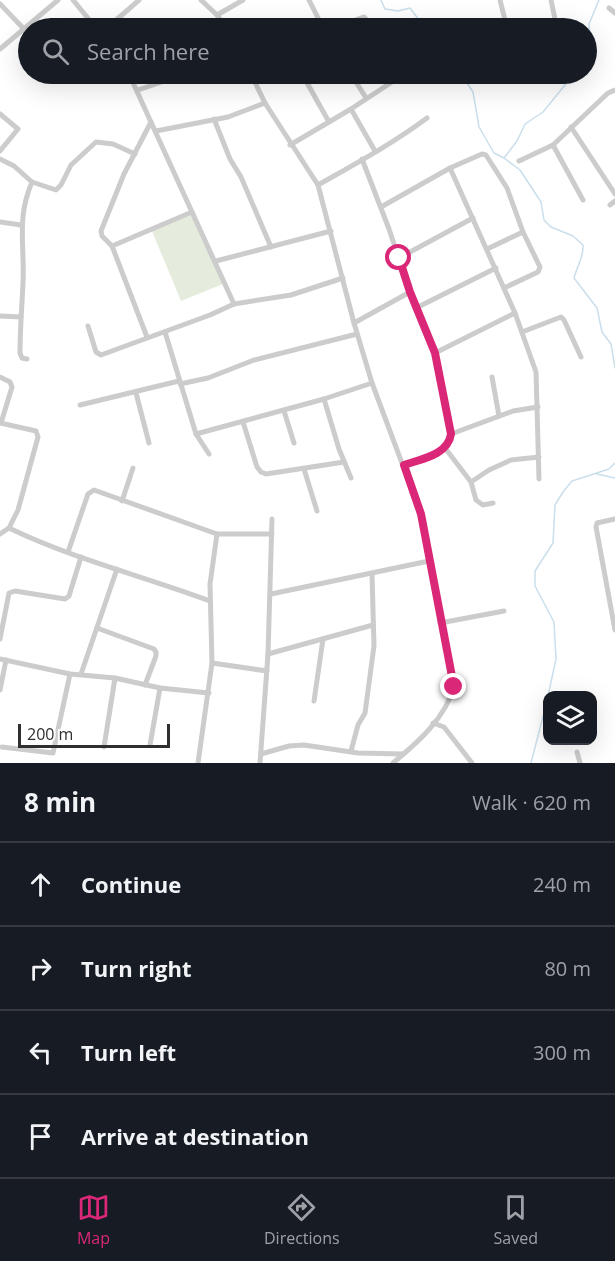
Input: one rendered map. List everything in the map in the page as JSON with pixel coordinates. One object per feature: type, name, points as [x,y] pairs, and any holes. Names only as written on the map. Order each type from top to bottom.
[{"type":"street","points":[[37,18],[58,0]]},
{"type":"street","points":[[73,0],[87,18]]},
{"type":"street","points":[[118,18],[139,0]]},
{"type":"street","points":[[201,0],[219,18]]},
{"type":"street","points":[[217,15],[243,0]]},
{"type":"street","points":[[309,0],[317,18]]},
{"type":"street","points":[[500,0],[504,18]]},
{"type":"street","points":[[551,0],[555,18]]},
{"type":"street","points":[[0,4],[18,23]]},
{"type":"street","points":[[609,8],[615,13]]},
{"type":"street","points":[[0,49],[18,34]]},
{"type":"street","points":[[135,84],[234,304]]},
{"type":"street","points":[[138,90],[156,84]]},
{"type":"street","points":[[256,84],[290,145],[318,186],[372,383],[421,514],[454,687],[451,699],[442,714],[393,763]]},
{"type":"street","points":[[308,84],[329,122]]},
{"type":"street","points":[[357,84],[366,98]]},
{"type":"street","points":[[290,145],[388,84]]},
{"type":"street","points":[[519,161],[554,145],[608,93],[615,90]]},
{"type":"street","points":[[156,131],[228,117],[265,103]]},
{"type":"street","points":[[351,109],[375,151]]},
{"type":"street","points":[[0,114],[18,129],[0,151]]},
{"type":"street","points":[[318,186],[397,140],[427,118]]},
{"type":"street","points":[[214,119],[230,159],[242,177],[271,247]]},
{"type":"street","points":[[147,337],[112,246],[102,236],[101,231],[118,188],[152,122]]},
{"type":"street","points":[[571,127],[615,194]]},
{"type":"street","points":[[0,159],[14,166],[32,182],[54,190],[59,189],[71,165],[96,142],[113,144],[135,154]]},
{"type":"street","points":[[554,145],[583,200]]},
{"type":"street","points":[[381,207],[450,168],[482,154],[486,155],[507,188],[540,270],[504,288]]},
{"type":"street","points":[[362,159],[416,309],[435,353],[451,434],[445,448],[404,465]]},
{"type":"street","points":[[450,168],[515,313],[536,372],[539,479]]},
{"type":"street","points":[[27,359],[22,358],[20,353],[24,281],[21,225],[27,192],[32,182]]},
{"type":"street","points":[[112,246],[192,212]]},
{"type":"street","points":[[399,258],[473,218]]},
{"type":"street","points":[[0,222],[21,225]]},
{"type":"street","points":[[216,261],[331,231]]},
{"type":"street","points":[[487,249],[523,232]]},
{"type":"street","points":[[416,309],[496,268]]},
{"type":"street","points":[[88,327],[91,340],[99,355],[165,332],[234,304],[291,295],[343,278]]},
{"type":"street","points":[[354,323],[410,292]]},
{"type":"street","points":[[435,353],[515,313]]},
{"type":"street","points":[[0,316],[21,317]]},
{"type":"street","points":[[522,332],[561,317],[581,357]]},
{"type":"street","points":[[165,332],[196,434],[209,454]]},
{"type":"street","points":[[80,405],[179,382],[208,378],[254,360],[357,334]]},
{"type":"street","points":[[0,377],[10,382],[12,387],[0,423],[36,431],[38,437],[18,510],[9,528],[0,534]]},
{"type":"street","points":[[492,377],[499,416]]},
{"type":"street","points":[[196,434],[284,411],[372,383]]},
{"type":"street","points":[[136,393],[149,443]]},
{"type":"street","points":[[324,399],[351,478]]},
{"type":"street","points":[[451,434],[499,416],[538,407]]},
{"type":"street","points":[[284,411],[294,443]]},
{"type":"street","points":[[243,422],[257,467],[266,474],[344,462]]},
{"type":"street","points":[[445,448],[471,482],[476,500],[483,505],[493,503]]},
{"type":"street","points":[[471,482],[489,470],[511,460],[539,457]]},
{"type":"street","points":[[122,501],[132,468]]},
{"type":"street","points":[[304,469],[317,511]]},
{"type":"street","points":[[68,552],[89,492],[94,490],[217,534],[272,534]]},
{"type":"street","points":[[260,763],[271,594],[272,519]]},
{"type":"street","points":[[615,519],[600,521],[596,527],[615,630]]},
{"type":"street","points":[[9,528],[81,557],[210,601]]},
{"type":"street","points":[[198,763],[212,663],[210,601],[217,534]]},
{"type":"street","points":[[0,639],[9,593],[15,591],[65,599],[69,597],[81,557]]},
{"type":"street","points":[[271,594],[429,561]]},
{"type":"street","points":[[81,674],[117,569]]},
{"type":"street","points":[[351,751],[358,725],[365,713],[374,646],[372,573]]},
{"type":"street","points":[[440,623],[504,611]]},
{"type":"street","points":[[268,654],[373,625]]},
{"type":"street","points":[[97,628],[156,651],[145,684]]},
{"type":"street","points":[[314,701],[323,639]]},
{"type":"street","points":[[0,690],[3,660],[70,674],[115,678],[160,688],[208,693]]},
{"type":"street","points":[[212,663],[267,671]]},
{"type":"street","points":[[2,747],[53,753],[70,674]]},
{"type":"street","points":[[104,747],[115,678]]},
{"type":"street","points":[[150,745],[160,688]]},
{"type":"street","points":[[434,723],[444,727],[472,763]]},
{"type":"street","points":[[261,754],[289,746],[304,745],[388,755],[404,754]]},
{"type":"street","points":[[577,752],[580,763]]},
{"type":"green space","points":[[194,214],[223,284],[181,301],[152,231]]},
{"type":"waterway","points":[[381,0],[385,9],[398,11],[410,8],[418,18]]},
{"type":"waterway","points":[[592,18],[599,0]]},
{"type":"waterway","points":[[468,84],[473,92],[479,127],[494,153],[520,170],[541,202],[544,220],[551,227],[573,236],[583,245],[574,278],[597,308],[602,332],[611,344],[615,368]]},
{"type":"waterway","points":[[504,158],[517,141],[525,124],[543,112],[566,84]]},
{"type":"waterway","points":[[549,691],[556,659],[554,622],[535,586],[535,571],[553,543],[555,505],[563,492],[572,481],[609,469],[615,463]]},
{"type":"waterway","points":[[597,474],[615,478]]},
{"type":"waterway","points":[[531,763],[543,716]]},
{"type":"route","points":[[399,258],[435,353],[451,434],[445,448],[404,465],[421,514],[454,687]]}]
